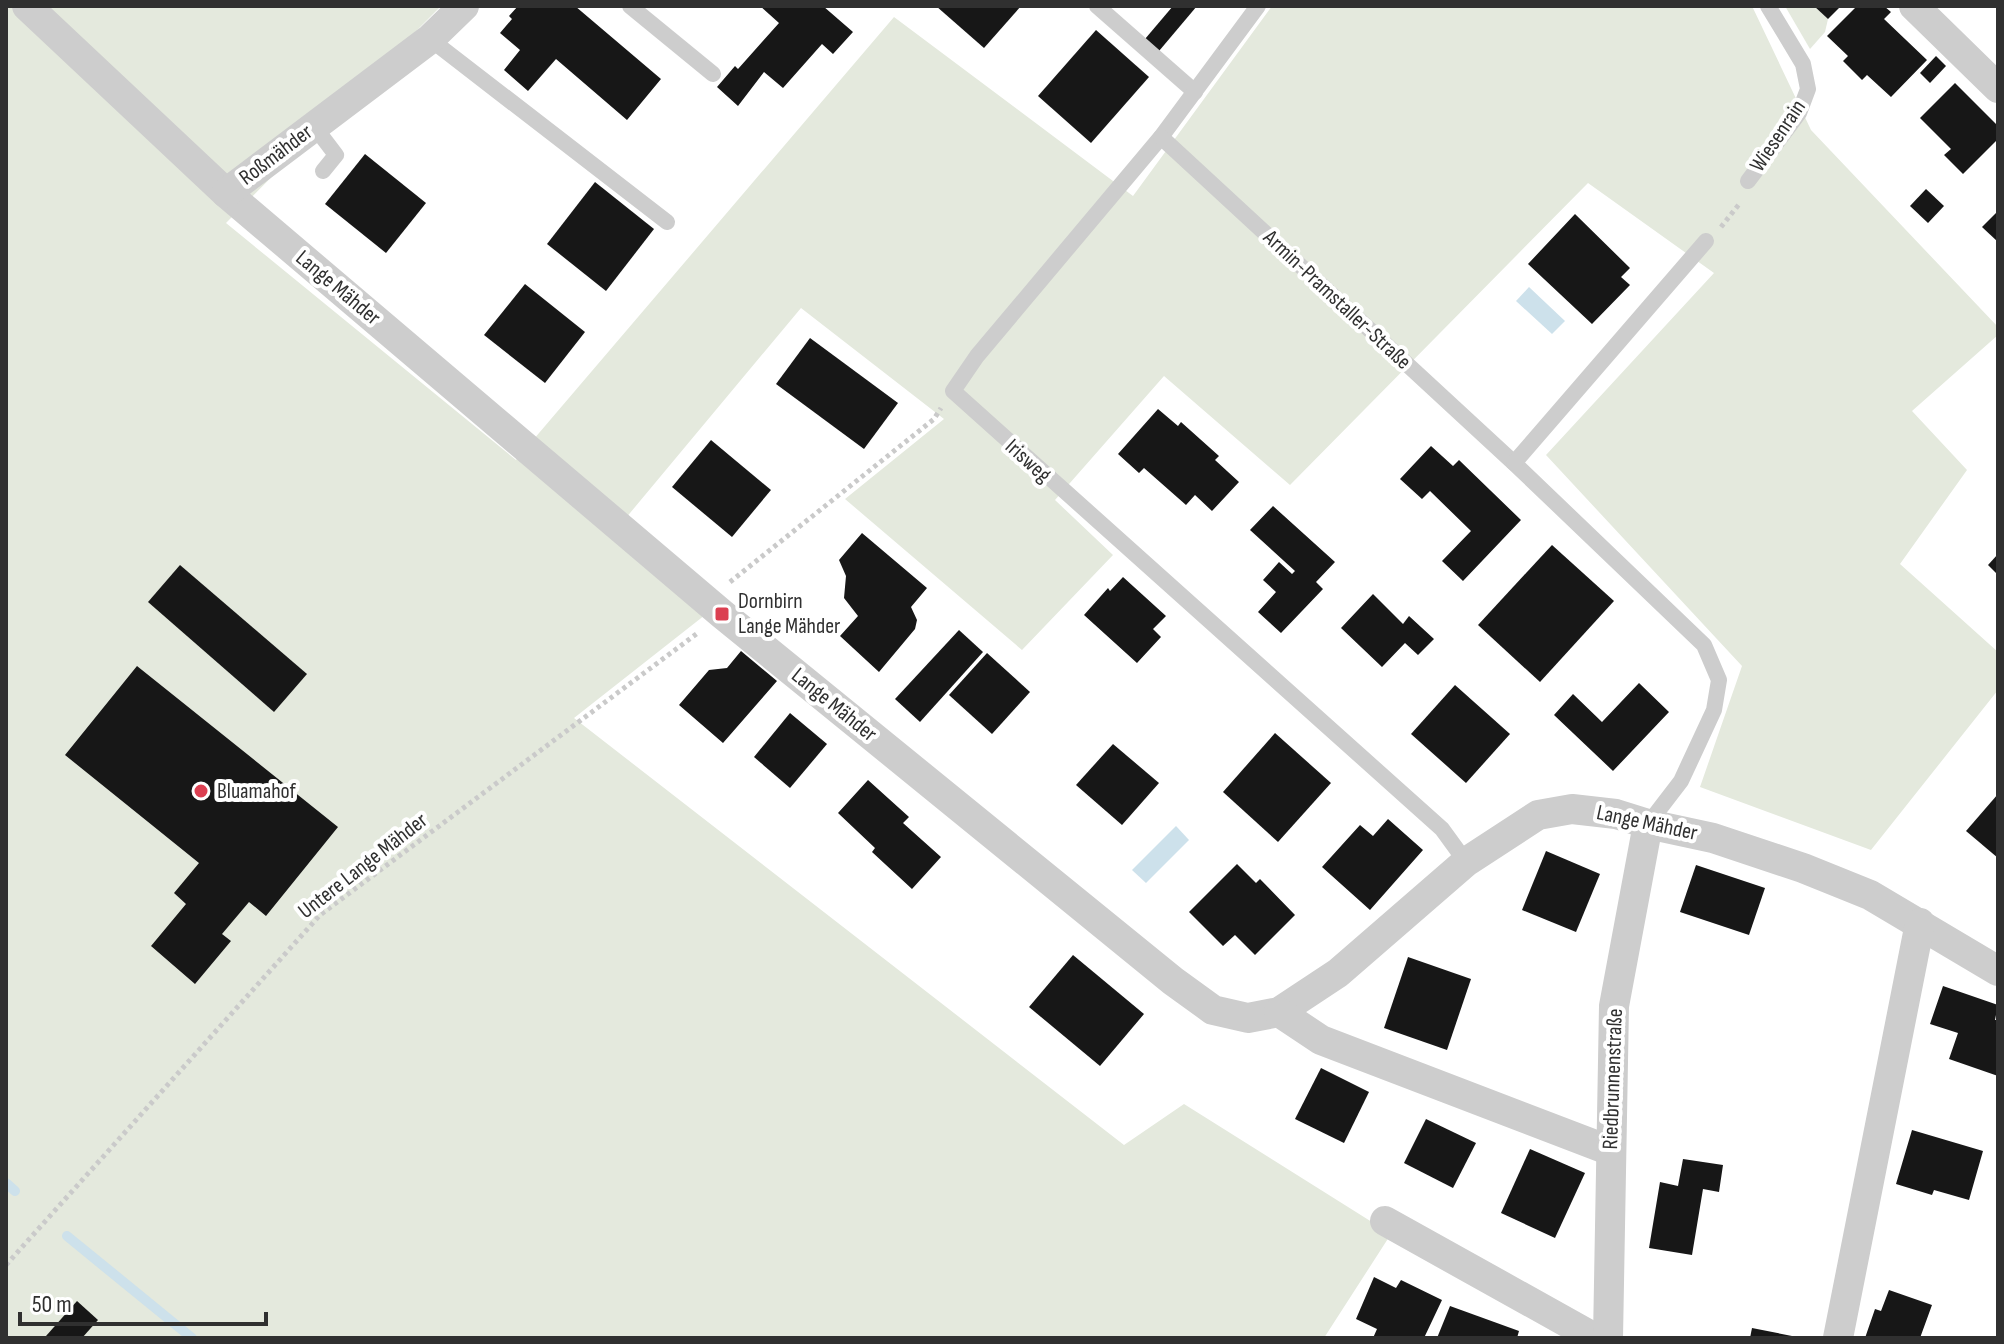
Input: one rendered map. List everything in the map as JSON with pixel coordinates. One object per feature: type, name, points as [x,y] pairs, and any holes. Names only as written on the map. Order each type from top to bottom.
[{"type":"street","name":"Roßmähder","points":[[27,6],[226,193],[430,39],[464,6]]},
{"type":"street","points":[[1914,6],[1998,88]]},
{"type":"street","name":"Lange Mähder","points":[[226,193],[714,608],[1213,1010],[1248,1018],[1279,1012],[1338,973],[1466,862],[1538,815],[1572,809],[1616,814],[1713,838],[1803,868],[1870,895],[1998,971]]},
{"type":"street","name":"Riedbrunnenstraße","points":[[1608,1338],[1614,1006],[1648,824]]},
{"type":"street","points":[[1838,1338],[1920,923]]},
{"type":"street","points":[[1279,1012],[1321,1040],[1611,1151]]},
{"type":"street","points":[[1385,1221],[1595,1338]]},
{"type":"lane","points":[[630,6],[713,74]]},
{"type":"lane","points":[[1097,6],[1195,92]]},
{"type":"lane","points":[[953,391],[977,356],[1161,137],[1258,6]]},
{"type":"lane","name":"Wiesenrain","points":[[1748,181],[1799,113],[1808,89],[1803,64],[1768,6]]},
{"type":"lane","points":[[430,39],[667,222]]},
{"type":"lane","points":[[314,126],[336,155],[323,171]]},
{"type":"lane","name":"Armin-Pramstaller-Straße","points":[[1161,137],[1514,463],[1704,645],[1719,680],[1714,710],[1681,781],[1648,824]]},
{"type":"lane","points":[[1514,463],[1706,241]]},
{"type":"lane","name":"Irisweg","points":[[953,391],[1442,829],[1466,862]]},
{"type":"path","points":[[1706,241],[1746,195],[1748,181]]},
{"type":"path","name":"Untere Lange Mähder","points":[[6,1265],[320,915],[714,608],[934,419],[953,391]]},
{"type":"shaded area","points":[[6,6],[441,6],[226,223],[516,460],[894,17],[1133,196],[1272,6],[1752,6],[1811,130],[1998,327],[1998,335],[1912,411],[1967,470],[1900,564],[1998,652],[1998,690],[1871,850],[1700,787],[1742,666],[1546,455],[1714,273],[1588,183],[1290,485],[1164,376],[1055,500],[1113,555],[1022,650],[845,499],[944,419],[801,308],[610,537],[705,615],[574,718],[1124,1145],[1184,1104],[1391,1234],[1324,1338],[6,1338]]},
{"type":"shaded area","points":[[1785,6],[1814,6],[1828,19],[1825,32],[1810,49]]},
{"type":"water","points":[[1529,287],[1565,321],[1552,334],[1516,301]]},
{"type":"water","points":[[1176,826],[1189,840],[1146,883],[1132,870]]},
{"type":"building","points":[[518,6],[575,6],[661,79],[627,120],[556,59],[528,91],[504,70],[520,50],[500,33]]},
{"type":"building","points":[[760,6],[823,6],[853,32],[833,54],[822,44],[783,88],[764,72],[738,106],[717,87],[735,66],[738,69],[779,23]]},
{"type":"building","points":[[936,6],[1021,6],[984,48]]},
{"type":"building","points":[[1173,6],[1197,6],[1159,51],[1145,39]]},
{"type":"building","points":[[1814,6],[1841,6],[1828,19]]},
{"type":"building","points":[[1857,6],[1884,6],[1891,12],[1884,19],[1927,60],[1891,97],[1867,75],[1862,80],[1843,61],[1848,56],[1827,36]]},
{"type":"building","points":[[1096,30],[1149,77],[1091,143],[1038,96]]},
{"type":"building","points":[[1936,56],[1946,66],[1930,83],[1920,73]]},
{"type":"building","points":[[1955,83],[1998,126],[1998,139],[1963,174],[1944,155],[1951,149],[1920,118]]},
{"type":"building","points":[[365,154],[426,203],[386,253],[325,204]]},
{"type":"building","points":[[595,182],[654,229],[606,291],[547,244]]},
{"type":"building","points":[[1926,189],[1944,206],[1928,223],[1910,206]]},
{"type":"building","points":[[1998,211],[1998,242],[1982,227]]},
{"type":"building","points":[[1575,214],[1630,268],[1621,277],[1630,285],[1592,324],[1528,264]]},
{"type":"building","points":[[525,284],[585,332],[545,383],[484,335]]},
{"type":"building","points":[[810,338],[898,403],[864,449],[776,384]]},
{"type":"building","points":[[1158,409],[1178,426],[1181,422],[1219,456],[1215,460],[1239,482],[1212,511],[1195,495],[1186,505],[1144,468],[1139,473],[1118,454]]},
{"type":"building","points":[[711,440],[771,490],[732,537],[672,487]]},
{"type":"building","points":[[1431,446],[1453,466],[1459,460],[1521,520],[1463,581],[1442,561],[1471,531],[1430,491],[1422,499],[1400,479]]},
{"type":"building","points":[[1273,506],[1335,562],[1316,582],[1323,589],[1281,633],[1258,612],[1276,592],[1263,580],[1279,562],[1292,574],[1295,571],[1250,530]]},
{"type":"building","points":[[862,533],[927,588],[911,607],[917,620],[915,629],[879,672],[840,636],[858,616],[844,598],[846,576],[839,560]]},
{"type":"building","points":[[1552,545],[1614,601],[1540,682],[1478,625]]},
{"type":"building","points":[[1998,554],[1998,575],[1988,565]]},
{"type":"building","points":[[180,565],[307,674],[274,712],[148,602]]},
{"type":"building","points":[[1123,577],[1166,616],[1153,629],[1161,637],[1137,663],[1084,615],[1108,588],[1110,591]]},
{"type":"building","points":[[1373,594],[1403,624],[1409,616],[1434,639],[1418,655],[1405,643],[1382,667],[1341,628]]},
{"type":"building","points":[[959,630],[983,652],[920,722],[895,699]]},
{"type":"building","points":[[741,651],[777,681],[723,743],[679,705],[709,670],[727,668]]},
{"type":"building","points":[[987,653],[1030,692],[992,734],[949,695]]},
{"type":"building","name":"Bluamahof","points":[[137,666],[338,827],[266,916],[249,902],[222,934],[231,941],[195,984],[151,946],[186,904],[174,893],[199,863],[65,755]]},
{"type":"building","points":[[1639,683],[1669,712],[1613,771],[1554,715],[1573,694],[1602,722]]},
{"type":"building","points":[[1455,685],[1510,734],[1466,783],[1411,734]]},
{"type":"building","points":[[790,713],[827,744],[790,788],[754,757]]},
{"type":"building","points":[[1275,733],[1331,783],[1278,842],[1223,792]]},
{"type":"building","points":[[1113,744],[1159,783],[1122,825],[1076,785]]},
{"type":"building","points":[[868,780],[909,817],[903,823],[941,857],[912,889],[872,852],[875,848],[838,813]]},
{"type":"building","points":[[1998,794],[1998,858],[1966,831]]},
{"type":"building","points":[[1388,819],[1423,850],[1370,910],[1322,867],[1360,825],[1373,836]]},
{"type":"building","points":[[1546,851],[1600,874],[1576,932],[1522,910]]},
{"type":"building","points":[[1237,864],[1256,883],[1260,879],[1295,915],[1255,955],[1235,935],[1223,946],[1189,912]]},
{"type":"building","points":[[1696,865],[1765,888],[1749,935],[1680,912]]},
{"type":"building","points":[[1073,955],[1144,1014],[1100,1066],[1029,1007]]},
{"type":"building","points":[[1408,957],[1471,979],[1447,1050],[1384,1028]]},
{"type":"building","points":[[1943,986],[1998,1005],[1995,1020],[1998,1020],[1998,1076],[1949,1059],[1958,1033],[1930,1024]]},
{"type":"building","points":[[1321,1068],[1369,1092],[1344,1143],[1295,1119]]},
{"type":"building","points":[[1426,1119],[1476,1143],[1453,1188],[1404,1163]]},
{"type":"building","points":[[1912,1130],[1983,1151],[1969,1200],[1934,1190],[1932,1195],[1896,1184]]},
{"type":"building","points":[[1530,1149],[1585,1173],[1555,1238],[1501,1213]]},
{"type":"building","points":[[1683,1159],[1723,1165],[1719,1192],[1703,1189],[1692,1255],[1649,1248],[1660,1182],[1678,1186]]},
{"type":"building","points":[[1374,1277],[1396,1288],[1401,1280],[1442,1300],[1424,1338],[1373,1338],[1377,1329],[1356,1319]]},
{"type":"building","points":[[1889,1290],[1932,1305],[1920,1338],[1865,1338],[1875,1309],[1881,1311]]},
{"type":"building","points":[[77,1301],[98,1320],[82,1338],[48,1338],[46,1336]]},
{"type":"building","points":[[1450,1306],[1519,1331],[1517,1338],[1437,1338]]},
{"type":"building","points":[[1752,1328],[1797,1337],[1750,1338]]},
{"type":"waterway","points":[[6,1183],[15,1191]]},
{"type":"waterway","points":[[67,1236],[192,1338]]},
{"type":"place","name":"Dornbirn Lange Mähder","points":[[722,614]]},
{"type":"place","name":"Bluamahof","points":[[201,791]]}]
